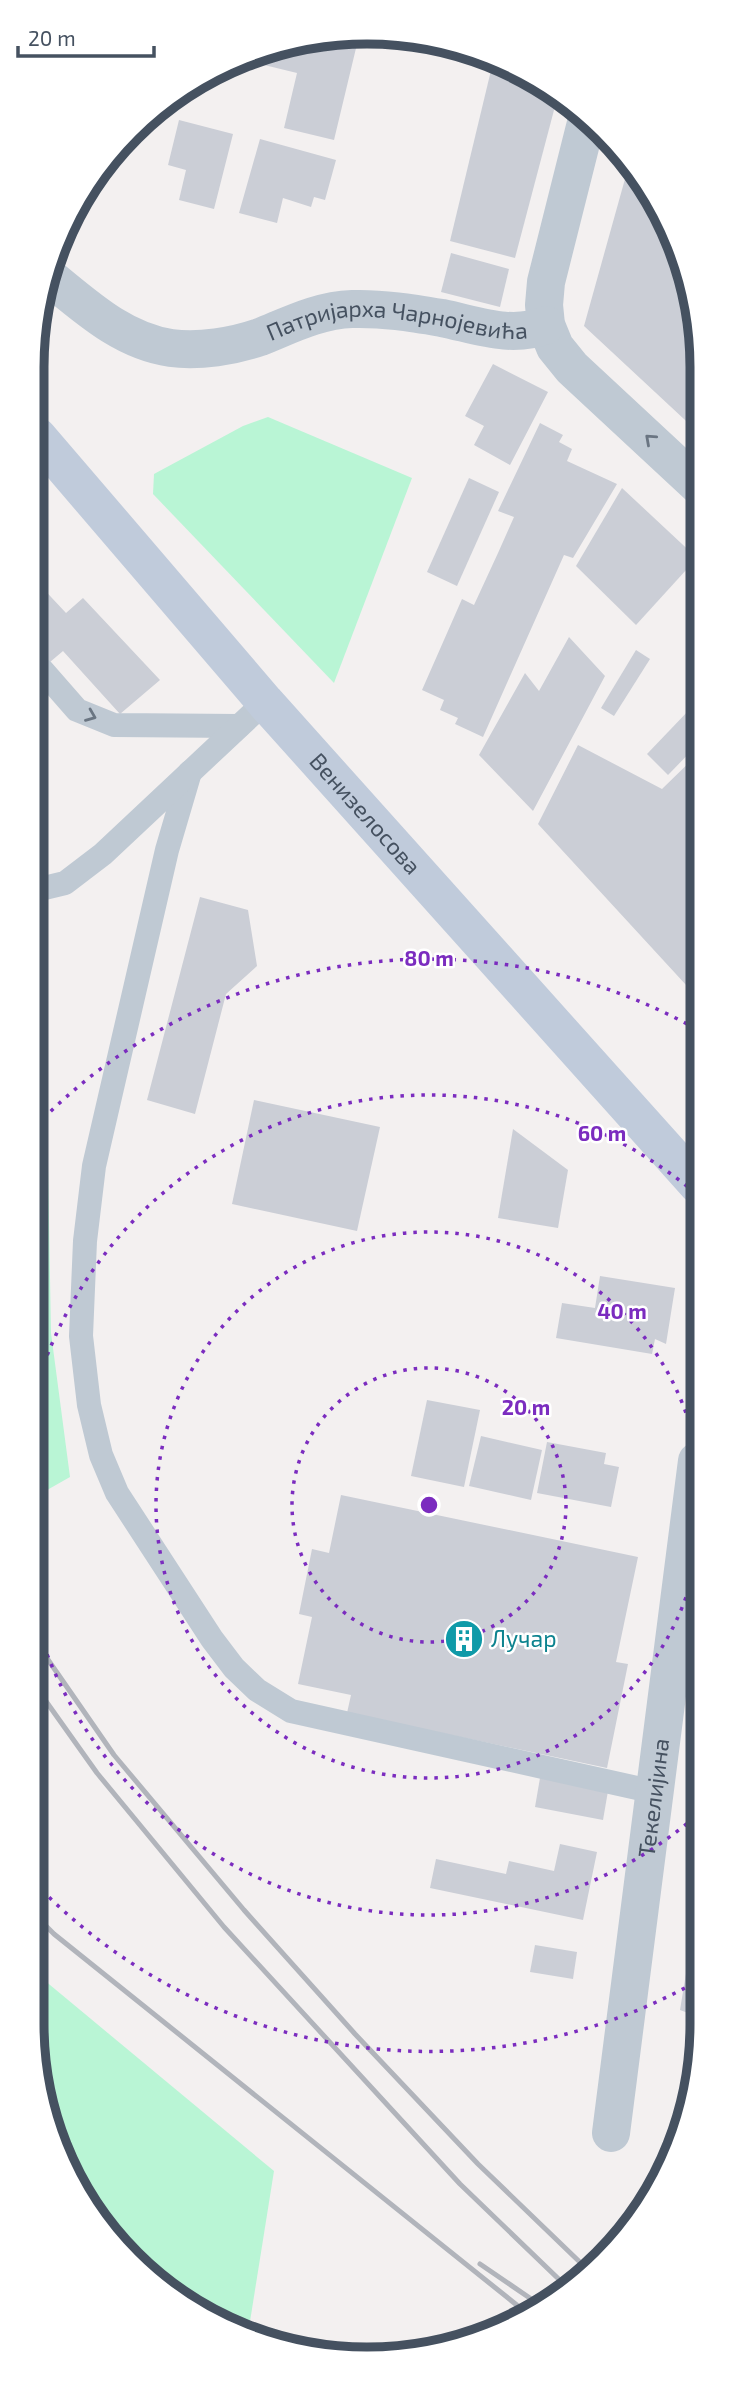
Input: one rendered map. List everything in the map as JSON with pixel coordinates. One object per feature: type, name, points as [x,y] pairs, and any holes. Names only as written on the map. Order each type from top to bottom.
[{"type":"main road","name":"Венизелосова","points":[[44,446],[252,714],[690,1177]]},
{"type":"street","points":[[546,325],[546,282],[585,128]]},
{"type":"street","name":"Патријарха Чарнојевића","points":[[55,282],[113,327],[131,337],[170,348],[222,346],[257,338],[311,316],[348,309],[379,309],[515,333],[546,325],[555,347],[572,368],[690,478]]},
{"type":"street","name":"Текелијина","points":[[611,2133],[690,1516]]},
{"type":"lane","points":[[44,672],[77,710],[114,725],[252,714]]},
{"type":"lane","points":[[44,888],[65,883],[103,854],[252,714]]},
{"type":"lane","points":[[190,772],[167,850],[94,1166],[85,1241],[81,1336],[89,1405],[102,1455],[117,1493],[212,1639],[234,1668],[257,1690],[291,1711],[655,1792]]},
{"type":"green space","points":[[268,417],[412,478],[334,683],[153,494],[154,474],[243,426]]},
{"type":"green space","points":[[44,1096],[47,1109],[51,1333],[70,1477],[44,1492]]},
{"type":"green space","points":[[44,1980],[274,2171],[249,2325],[205,2304],[154,2267],[124,2237],[87,2186],[68,2148],[50,2087],[44,2045]]},
{"type":"building","points":[[357,44],[334,140],[284,128],[297,73],[257,63],[304,50]]},
{"type":"building","points":[[492,68],[529,87],[555,104],[515,258],[450,241]]},
{"type":"building","points":[[179,120],[233,134],[214,209],[179,200],[186,170],[168,165]]},
{"type":"building","points":[[260,139],[336,160],[325,200],[314,197],[311,207],[283,198],[277,223],[239,213]]},
{"type":"building","points":[[626,174],[657,224],[679,283],[690,346],[690,425],[584,326]]},
{"type":"building","points":[[451,253],[509,269],[500,307],[441,292]]},
{"type":"building","points":[[493,364],[548,392],[510,465],[474,445],[484,426],[465,416]]},
{"type":"building","points":[[540,423],[563,435],[559,442],[572,449],[567,461],[617,484],[573,558],[564,555],[483,737],[455,724],[458,718],[440,710],[444,700],[422,690],[462,599],[474,605],[514,517],[498,511]]},
{"type":"building","points":[[469,478],[499,492],[457,586],[427,572]]},
{"type":"building","points":[[622,488],[690,551],[690,566],[636,625],[576,566]]},
{"type":"building","points":[[44,589],[66,613],[83,598],[160,680],[120,714],[63,651],[44,667]]},
{"type":"building","points":[[569,637],[605,676],[533,811],[479,755],[525,673],[539,691]]},
{"type":"building","points":[[636,650],[650,659],[614,716],[601,708]]},
{"type":"building","points":[[690,709],[690,752],[668,775],[647,754]]},
{"type":"building","points":[[578,745],[662,789],[690,762],[690,853],[687,856],[690,859],[690,989],[538,824]]},
{"type":"building","points":[[200,897],[248,910],[257,966],[226,994],[195,1114],[147,1100]]},
{"type":"building","points":[[254,1100],[380,1127],[357,1231],[232,1204]]},
{"type":"building","points":[[513,1129],[568,1170],[558,1228],[498,1218]]},
{"type":"building","points":[[600,1276],[675,1288],[666,1344],[655,1339],[652,1354],[556,1338],[562,1303],[595,1308]]},
{"type":"building","points":[[427,1400],[480,1410],[464,1487],[411,1476]]},
{"type":"building","points":[[481,1436],[542,1450],[531,1500],[469,1486]]},
{"type":"building","points":[[547,1442],[606,1453],[604,1464],[619,1467],[611,1507],[537,1493]]},
{"type":"building","name":"Лучар","points":[[341,1495],[638,1557],[616,1662],[628,1664],[607,1768],[347,1713],[351,1695],[298,1684],[312,1617],[299,1614],[312,1549],[329,1553]]},
{"type":"building","points":[[540,1778],[608,1791],[603,1820],[535,1807]]},
{"type":"building","points":[[560,1844],[597,1852],[583,1920],[430,1888],[436,1859],[506,1874],[509,1861],[554,1871]]},
{"type":"building","points":[[535,1945],[577,1952],[573,1979],[530,1972]]},
{"type":"building","points":[[690,1949],[690,2014],[680,2010]]},
{"type":"railway","points":[[44,1654],[114,1755],[244,1910],[355,2034],[478,2164],[583,2265]]},
{"type":"railway","points":[[44,1698],[97,1773],[224,1927],[460,2184],[562,2282]]},
{"type":"railway","points":[[44,1924],[521,2308]]},
{"type":"railway","points":[[480,2264],[534,2301]]},
{"type":"place","name":"Лучар","points":[[464,1639]]}]
